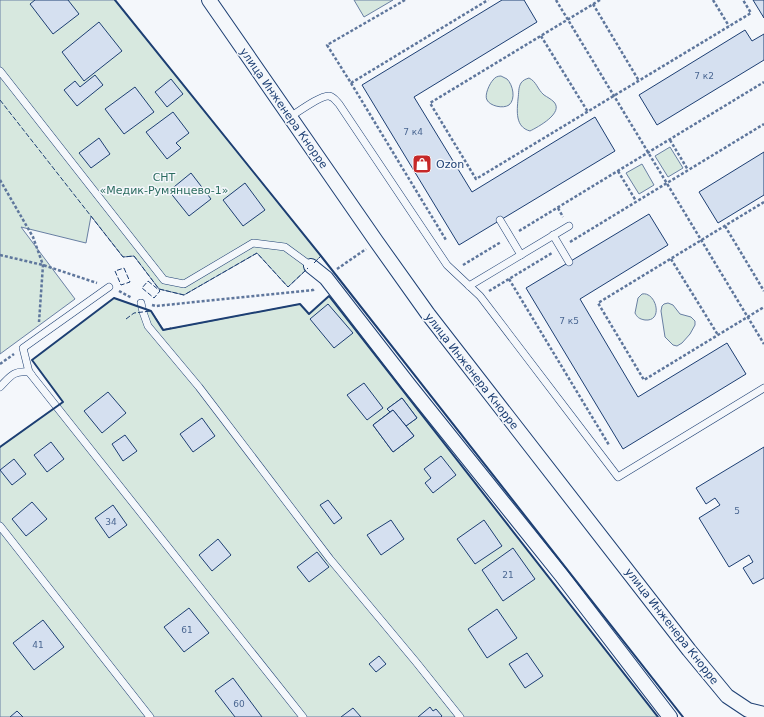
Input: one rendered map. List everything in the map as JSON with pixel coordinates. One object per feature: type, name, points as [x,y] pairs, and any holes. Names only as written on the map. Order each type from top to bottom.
[{"type":"street","name":"улица Инженера Кнорре","points":[[209,0],[428,314],[684,644],[727,696],[748,710],[764,714]]},
{"type":"street","points":[[311,266],[326,278],[409,385],[562,576],[670,717]]},
{"type":"lane","points":[[0,72],[164,280],[184,284],[253,243],[285,247],[311,266]]},
{"type":"lane","points":[[290,117],[321,98],[328,96],[334,98],[447,265],[480,296],[618,477],[764,388]]},
{"type":"lane","points":[[500,220],[521,255]]},
{"type":"lane","points":[[469,286],[569,226]]},
{"type":"lane","points":[[553,235],[569,262]]},
{"type":"lane","points":[[109,286],[23,348],[29,372],[303,717]]},
{"type":"lane","points":[[141,303],[148,326],[199,387],[330,559],[460,717]]},
{"type":"lane","points":[[0,387],[12,375],[20,371],[29,372]]},
{"type":"lane","points":[[0,526],[150,717]]},
{"type":"path","points":[[405,0],[327,45],[449,246]]},
{"type":"path","points":[[351,84],[488,0]]},
{"type":"path","points":[[556,0],[764,344]]},
{"type":"path","points":[[600,0],[430,103],[476,180],[751,13],[743,0]]},
{"type":"path","points":[[713,0],[729,26]]},
{"type":"path","points":[[593,4],[640,81]]},
{"type":"path","points":[[541,36],[588,112]]},
{"type":"path","points":[[454,271],[764,82]]},
{"type":"path","points":[[480,296],[764,124]]},
{"type":"path","points":[[670,140],[688,170]]},
{"type":"path","points":[[618,171],[636,201]]},
{"type":"path","points":[[0,180],[33,237],[43,265],[39,337]]},
{"type":"path","points":[[764,202],[598,303],[644,380],[764,307]]},
{"type":"path","points":[[725,226],[764,291]]},
{"type":"path","points":[[0,255],[43,265],[109,286],[141,303],[156,306],[313,290],[326,278],[376,241]]},
{"type":"path","points":[[671,259],[718,335]]},
{"type":"path","points":[[509,279],[610,446]]},
{"type":"path","points":[[0,364],[23,348]]},
{"type":"green space","name":"СНТ «Медик-Румянцево-1»","points":[[0,0],[115,0],[321,256],[288,287],[257,253],[184,295],[159,289],[134,256],[123,257],[91,216],[86,243],[21,227],[75,299],[0,354]]},
{"type":"green space","points":[[354,0],[393,0],[364,17]]},
{"type":"green space","points":[[501,76],[507,79],[513,92],[509,105],[503,107],[491,104],[486,98],[488,89],[492,82],[496,77]]},
{"type":"green space","points":[[529,78],[544,95],[554,102],[556,106],[556,111],[549,119],[530,131],[525,129],[519,122],[517,113],[519,87],[523,81]]},
{"type":"green space","points":[[670,147],[683,168],[668,177],[655,156]]},
{"type":"green space","points":[[642,164],[654,185],[639,194],[626,173]]},
{"type":"green space","points":[[642,294],[647,294],[654,301],[656,312],[655,316],[651,319],[641,319],[637,317],[635,313],[638,298]]},
{"type":"green space","points":[[329,296],[658,717],[0,717],[0,447],[63,402],[32,360],[114,298],[151,311],[164,330],[300,304],[309,314]]},
{"type":"green space","points":[[668,303],[673,305],[680,314],[691,317],[695,321],[695,325],[690,334],[677,346],[673,345],[665,337],[661,311],[662,306]]},
{"type":"building","points":[[35,0],[68,0],[79,14],[53,34],[30,4]]},
{"type":"building","points":[[502,0],[524,0],[537,22],[414,97],[472,192],[595,117],[615,151],[459,245],[362,85]]},
{"type":"building","points":[[753,0],[764,0],[764,18]]},
{"type":"building","points":[[99,22],[122,51],[84,81],[62,52]]},
{"type":"building","points":[[745,30],[752,41],[764,34],[764,60],[657,125],[639,95]]},
{"type":"building","points":[[95,75],[103,85],[77,106],[64,90],[75,81],[80,87]]},
{"type":"building","points":[[171,79],[183,94],[167,107],[155,92]]},
{"type":"building","points":[[135,87],[154,112],[124,134],[105,109]]},
{"type":"building","points":[[173,112],[189,133],[176,143],[181,148],[167,159],[146,132]]},
{"type":"building","points":[[99,138],[110,154],[91,168],[79,153]]},
{"type":"building","points":[[764,152],[764,195],[718,223],[699,192]]},
{"type":"building","points":[[191,173],[211,199],[189,216],[169,191]]},
{"type":"building","points":[[245,183],[265,210],[243,226],[223,200]]},
{"type":"building","points":[[649,214],[668,245],[580,299],[638,397],[727,343],[746,374],[623,449],[526,288]]},
{"type":"building","points":[[328,304],[353,333],[334,348],[310,319]]},
{"type":"building","points":[[364,383],[383,408],[367,420],[347,395]]},
{"type":"building","points":[[108,392],[126,413],[102,433],[84,411]]},
{"type":"building","points":[[402,398],[417,418],[406,426],[414,436],[393,452],[373,425],[390,412],[387,409]]},
{"type":"building","points":[[402,398],[417,418],[406,426],[393,410],[390,412],[387,409]]},
{"type":"building","points":[[393,410],[414,436],[393,452],[373,425]]},
{"type":"building","points":[[202,418],[215,436],[193,452],[180,434]]},
{"type":"building","points":[[125,435],[137,451],[123,461],[112,444]]},
{"type":"building","points":[[51,442],[64,459],[47,472],[34,455]]},
{"type":"building","points":[[764,447],[764,578],[753,584],[743,568],[753,562],[749,555],[729,567],[699,518],[720,505],[715,498],[706,504],[696,488]]},
{"type":"building","points":[[441,456],[456,475],[433,493],[425,483],[431,478],[424,469]]},
{"type":"building","points":[[14,459],[26,474],[12,485],[0,470]]},
{"type":"building","points":[[328,500],[342,518],[334,524],[320,505]]},
{"type":"building","points":[[32,502],[47,519],[26,536],[12,519]]},
{"type":"building","points":[[113,505],[127,525],[109,538],[95,518]]},
{"type":"building","points":[[391,520],[404,539],[381,555],[367,535]]},
{"type":"building","points":[[484,520],[502,546],[475,564],[457,539]]},
{"type":"building","points":[[218,539],[231,555],[212,571],[199,555]]},
{"type":"building","points":[[513,548],[535,579],[503,601],[482,570]]},
{"type":"building","points":[[317,552],[329,567],[309,582],[297,567]]},
{"type":"building","points":[[189,608],[209,633],[184,652],[164,627]]},
{"type":"building","points":[[497,609],[517,638],[487,658],[468,629]]},
{"type":"building","points":[[43,620],[64,647],[34,670],[13,643]]},
{"type":"building","points":[[527,653],[543,676],[525,688],[509,664]]},
{"type":"building","points":[[379,656],[386,664],[376,672],[369,664]]},
{"type":"building","points":[[233,678],[262,717],[235,717],[215,691]]},
{"type":"building","points":[[430,707],[433,711],[436,709],[442,716],[418,717]]},
{"type":"building","points":[[353,708],[361,717],[341,717]]},
{"type":"building","points":[[17,711],[23,717],[10,717]]},
{"type":"fence","points":[[0,100],[123,257],[134,256],[159,289],[184,295],[257,253],[288,287],[308,268]]},
{"type":"fence","points":[[314,263],[321,256]]},
{"type":"fence","points":[[124,268],[130,282],[121,285],[115,271],[124,268]]},
{"type":"fence","points":[[148,281],[160,291],[154,298],[142,288],[148,281]]},
{"type":"fence","points":[[126,319],[134,313],[151,311],[163,330],[171,328]]},
{"type":"wall","points":[[115,0],[321,256],[683,717]]},
{"type":"wall","points":[[0,447],[63,402],[32,360],[114,298],[151,311],[163,330],[300,304],[309,314],[329,296],[658,717]]},
{"type":"place","name":"Ozon","points":[[422,164]]}]
